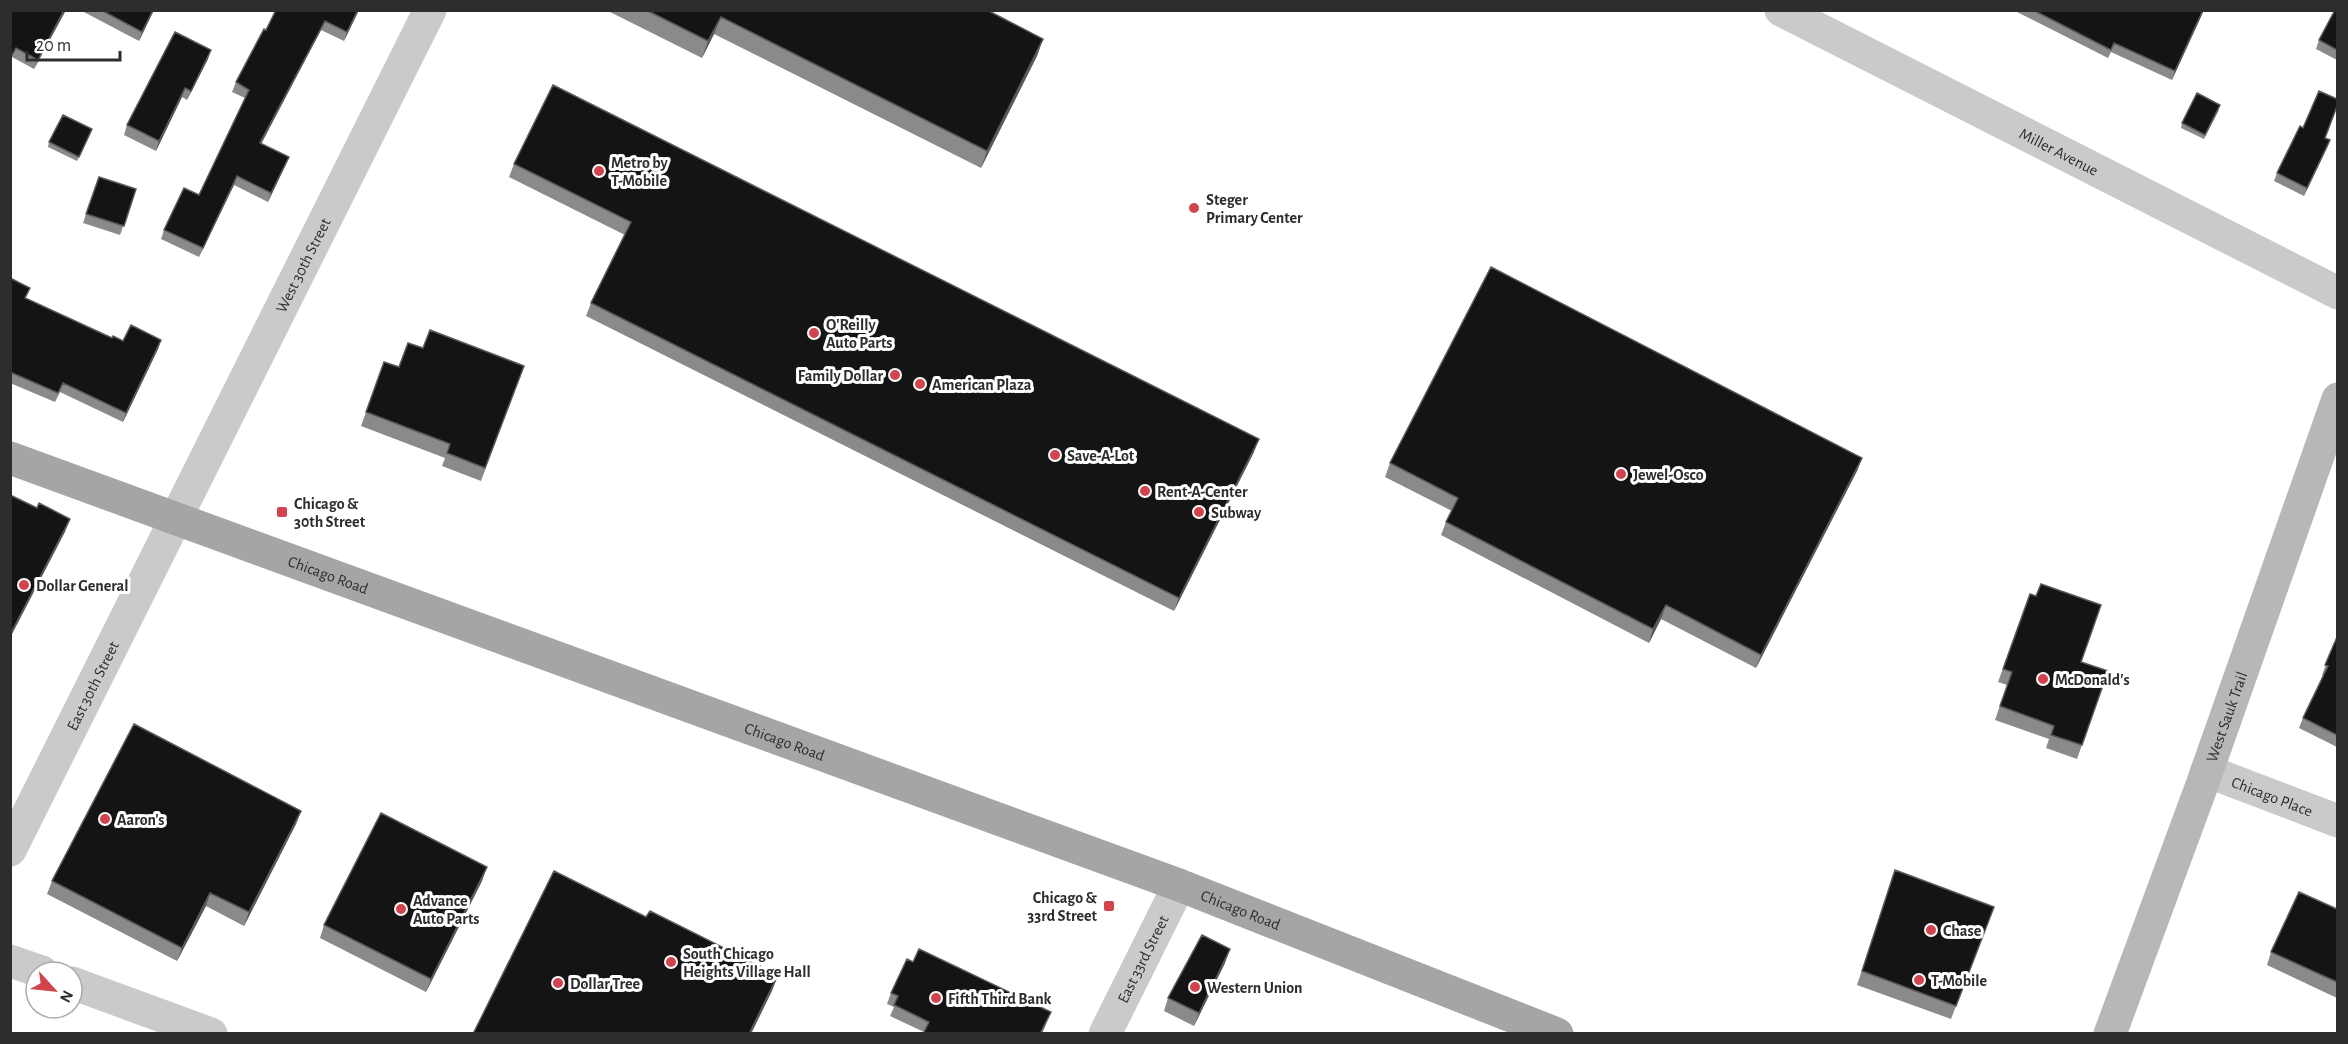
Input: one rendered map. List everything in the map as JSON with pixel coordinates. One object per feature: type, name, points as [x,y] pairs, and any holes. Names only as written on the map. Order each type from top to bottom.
[{"type":"main road","name":"West Sauk Trail","points":[[2110,1034],[2207,771],[2337,399]]},
{"type":"main road","name":"Chicago Road","points":[[10,458],[1179,885],[1557,1034]]},
{"type":"street","name":"West 30th Street","points":[[176,520],[430,10]]},
{"type":"street","name":"Miller Avenue","points":[[1781,10],[2337,293]]},
{"type":"street","name":"East 30th Street","points":[[10,850],[176,520]]},
{"type":"street","name":"Chicago Place","points":[[2207,771],[2337,821]]},
{"type":"street","name":"East 33rd Street","points":[[1105,1034],[1179,885]]},
{"type":"street","points":[[84,987],[211,1034]]},
{"type":"building","points":[[10,10],[64,10],[38,60],[16,48],[10,59]]},
{"type":"building","points":[[101,10],[153,10],[142,32]]},
{"type":"building","points":[[276,10],[358,10],[347,32],[325,21],[260,143],[289,157],[271,193],[237,176],[203,248],[164,230],[184,188],[199,195],[249,90],[236,82]]},
{"type":"building","points":[[646,10],[987,10],[1043,39],[987,151],[721,17],[708,41]]},
{"type":"building","points":[[2033,10],[2203,10],[2175,71],[2114,43],[2111,50]]},
{"type":"building","points":[[2337,10],[2337,50],[2319,40]]},
{"type":"building","points":[[175,32],[211,50],[191,91],[185,88],[159,141],[127,125]]},
{"type":"building","name":"American Plaza","points":[[553,85],[1259,439],[1179,598],[591,303],[631,222],[514,164]]},
{"type":"building","points":[[2319,91],[2337,99],[2337,106],[2325,138],[2330,140],[2307,188],[2277,173],[2300,126],[2303,128]]},
{"type":"building","points":[[2197,93],[2220,105],[2205,135],[2182,123]]},
{"type":"building","points":[[63,115],[92,129],[79,157],[49,142]]},
{"type":"building","points":[[99,177],[136,189],[124,226],[86,214]]},
{"type":"building","name":"Jewel-Osco","points":[[1491,267],[1862,458],[1761,655],[1666,605],[1653,629],[1446,522],[1458,498],[1390,463]]},
{"type":"building","points":[[10,278],[30,288],[25,298],[112,338],[113,336],[123,341],[131,325],[161,340],[126,413],[63,383],[58,393],[10,372]]},
{"type":"building","points":[[430,330],[524,366],[485,468],[447,453],[450,444],[366,412],[384,362],[399,367],[408,343],[423,348]]},
{"type":"building","name":"Dollar General","points":[[10,495],[37,508],[39,503],[70,519],[10,635]]},
{"type":"building","name":"McDonald's","points":[[2041,584],[2101,605],[2081,662],[2108,671],[2082,745],[2051,735],[2054,726],[2000,706],[2012,672],[2003,669],[2030,594],[2036,596]]},
{"type":"building","points":[[2337,637],[2337,735],[2303,718],[2328,666],[2325,665]]},
{"type":"building","points":[[134,724],[301,811],[249,912],[210,893],[182,948],[52,881]]},
{"type":"building","name":"Advance Auto Parts","points":[[381,813],[487,867],[431,979],[324,925]]},
{"type":"building","points":[[1895,870],[1994,907],[1956,1006],[1862,971]]},
{"type":"building","points":[[554,871],[646,917],[650,911],[778,975],[749,1034],[473,1034]]},
{"type":"building","points":[[2299,892],[2337,909],[2337,982],[2271,952]]},
{"type":"building","name":"Western Union","points":[[1202,935],[1230,949],[1199,1013],[1168,998]]},
{"type":"building","name":"Fifth Third Bank","points":[[919,949],[1051,1012],[1040,1034],[923,1034],[929,1022],[894,1005],[898,996],[891,993],[907,959],[913,962]]},
{"type":"place","name":"Metro by T-Mobile","points":[[599,171]]},
{"type":"place","name":"Steger Primary Center","points":[[1194,208]]},
{"type":"place","name":"O'Reilly Auto Parts","points":[[814,333]]},
{"type":"place","name":"Family Dollar","points":[[895,375]]},
{"type":"place","name":"American Plaza","points":[[920,384]]},
{"type":"place","name":"Save-A-Lot","points":[[1055,455]]},
{"type":"place","name":"Jewel-Osco","points":[[1621,474]]},
{"type":"place","name":"Rent-A-Center","points":[[1145,491]]},
{"type":"place","name":"Chicago & 30th Street","points":[[282,512]]},
{"type":"place","name":"Subway","points":[[1199,512]]},
{"type":"place","name":"Dollar General","points":[[24,585]]},
{"type":"place","name":"McDonald's","points":[[2043,679]]},
{"type":"place","name":"Aaron's","points":[[105,819]]},
{"type":"place","name":"Chicago & 33rd Street","points":[[1109,906]]},
{"type":"place","name":"Advance Auto Parts","points":[[401,909]]},
{"type":"place","name":"Chase","points":[[1931,930]]},
{"type":"place","name":"South Chicago Heights Village Hall","points":[[671,962]]},
{"type":"place","name":"T-Mobile","points":[[1919,980]]},
{"type":"place","name":"Dollar Tree","points":[[558,983]]},
{"type":"place","name":"Western Union","points":[[1195,987]]},
{"type":"place","name":"Fifth Third Bank","points":[[936,998]]}]
